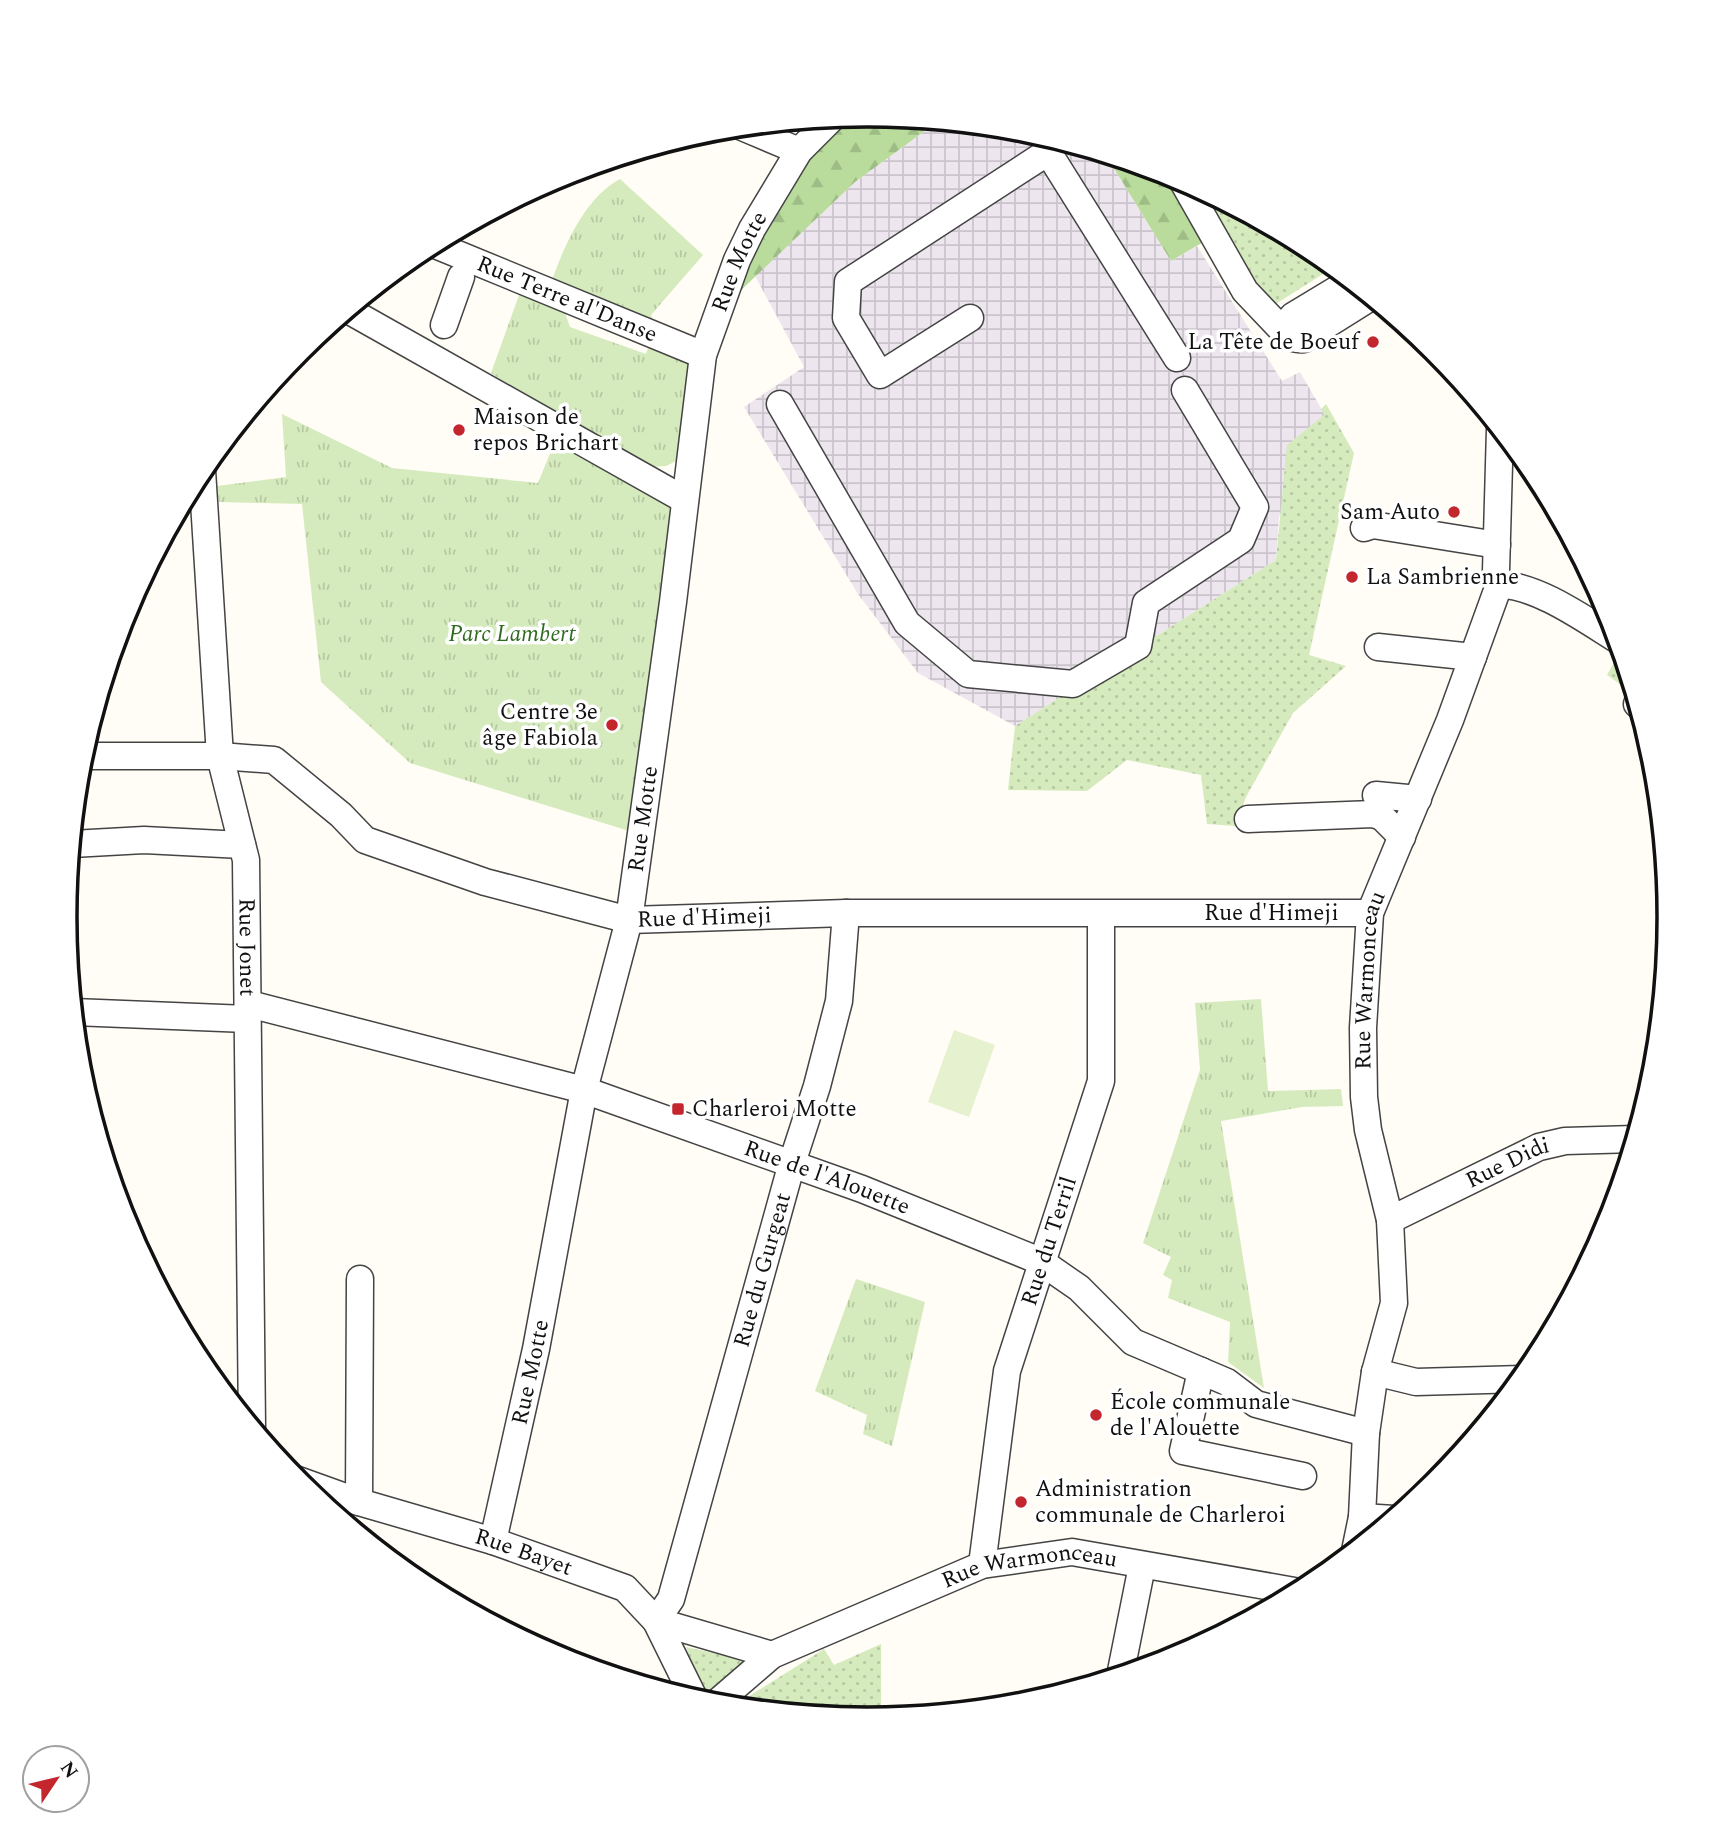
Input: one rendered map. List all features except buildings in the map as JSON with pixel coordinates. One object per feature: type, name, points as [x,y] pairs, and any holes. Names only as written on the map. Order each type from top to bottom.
[{"type":"street","name":"Rue Motte","points":[[493,1541],[536,1349],[584,1090],[629,920],[703,355],[737,260],[799,151],[821,129]]},
{"type":"street","points":[[760,135],[799,151]]},
{"type":"street","points":[[970,318],[880,375],[846,318],[848,282],[1048,152],[1177,359]]},
{"type":"street","points":[[1192,197],[1245,291],[1295,340],[1304,339],[1363,302]]},
{"type":"street","name":"Rue Terre al'Danse","points":[[442,251],[464,268],[703,355]]},
{"type":"street","points":[[444,325],[464,268]]},
{"type":"street","points":[[1285,332],[1283,327],[1293,316],[1343,286]]},
{"type":"street","points":[[356,315],[685,500]]},
{"type":"street","points":[[780,404],[906,623],[968,674],[1073,684],[1138,646],[1146,603],[1241,540],[1255,507],[1185,390]]},
{"type":"street","name":"Rue Warmonceau","points":[[1358,1538],[1362,1517],[1366,1433],[1375,1372],[1394,1303],[1390,1220],[1368,1130],[1364,1097],[1363,1028],[1370,913],[1418,799],[1499,585],[1497,545],[1500,443]]},
{"type":"street","name":"Rue Jonet","points":[[203,489],[220,756],[246,872],[252,1413]]},
{"type":"street","points":[[1364,528],[1373,525],[1497,545]]},
{"type":"street","points":[[1499,585],[1513,585],[1574,612],[1604,631]]},
{"type":"street","points":[[1378,647],[1473,657]]},
{"type":"street","name":"Rue d'Himeji","points":[[94,756],[220,756],[274,760],[341,815],[365,840],[485,882],[629,920],[846,914],[1370,913]]},
{"type":"street","points":[[1376,795],[1418,799]]},
{"type":"street","points":[[1248,819],[1373,814],[1382,817],[1402,837]]},
{"type":"street","points":[[81,843],[144,840],[242,845]]},
{"type":"street","name":"Rue du Gurgeat","points":[[656,1621],[671,1599],[792,1163],[817,1086],[839,1001],[846,914]]},
{"type":"street","name":"Rue du Terril","points":[[982,1566],[1007,1371],[1040,1261],[1101,1081],[1101,915]]},
{"type":"street","name":"Rue de l'Alouette","points":[[83,1012],[248,1011],[584,1090],[792,1163],[1040,1261],[1079,1289],[1133,1342],[1227,1382],[1256,1404],[1366,1433]]},
{"type":"street","name":"Rue Didi","points":[[1390,1220],[1539,1147],[1566,1141],[1626,1139]]},
{"type":"street","points":[[359,1279],[359,1502]]},
{"type":"street","points":[[1201,1371],[1183,1451],[1303,1476]]},
{"type":"street","points":[[1375,1372],[1416,1382],[1509,1379]]},
{"type":"street","name":"Rue Bayet","points":[[322,1489],[493,1541],[625,1588],[656,1621],[689,1687]]},
{"type":"street","points":[[1362,1517],[1381,1518]]},
{"type":"street","name":"Rue Warmonceau","points":[[726,1695],[772,1655],[982,1566],[1072,1552],[1284,1589]]},
{"type":"street","points":[[1122,1666],[1142,1566]]},
{"type":"street","points":[[656,1621],[772,1655]]},
{"type":"shaded area","points":[[926,130],[1022,142],[1111,166],[1171,261],[1197,246],[1282,381],[1300,372],[1325,415],[1279,517],[1276,560],[1015,726],[918,673],[858,594],[744,407],[804,367],[755,276],[855,182]]},
{"type":"green space","points":[[830,128],[926,130],[855,182],[737,294],[772,219]]},
{"type":"green space","points":[[1111,166],[1171,187],[1205,241],[1171,261]]},
{"type":"green space","points":[[620,179],[703,255],[651,315],[654,323],[552,280],[578,223],[596,198]]},
{"type":"green space","points":[[1205,203],[1263,233],[1325,273],[1271,307]]},
{"type":"green space","points":[[520,280],[562,304],[570,327],[646,354],[651,339],[694,358],[680,459],[666,466],[652,467],[549,415],[491,373],[519,295]]},
{"type":"green space","points":[[1326,404],[1354,453],[1309,655],[1346,666],[1293,713],[1246,797],[1236,826],[1207,824],[1201,775],[1127,760],[1087,791],[1008,790],[1015,726],[1276,560],[1287,445],[1324,415],[1321,409]]},
{"type":"green space","name":"Parc Lambert","points":[[282,414],[392,468],[538,483],[560,429],[685,500],[642,835],[410,763],[321,682],[302,504],[219,502],[217,486],[286,477]]},
{"type":"green space","points":[[1615,660],[1623,686],[1607,675]]},
{"type":"green space","points":[[1261,999],[1268,1091],[1341,1089],[1343,1106],[1302,1107],[1221,1121],[1264,1388],[1228,1362],[1230,1322],[1168,1298],[1172,1280],[1163,1275],[1171,1257],[1143,1243],[1200,1070],[1195,1003]]},
{"type":"green space","points":[[954,1030],[995,1045],[969,1117],[928,1102]]},
{"type":"green space","points":[[856,1279],[925,1302],[892,1446],[863,1434],[867,1415],[815,1391]]},
{"type":"green space","points":[[881,1644],[881,1707],[816,1706],[746,1698],[824,1649],[834,1665]]},
{"type":"green space","points":[[686,1647],[745,1660],[745,1666],[710,1692],[704,1691]]},
{"type":"place","name":"La Tête de Boeuf","points":[[1373,342]]},
{"type":"place","name":"Maison de repos Brichart","points":[[459,430]]},
{"type":"place","name":"Sam Auto","points":[[1454,512]]},
{"type":"place","name":"La Sambrienne","points":[[1352,577]]},
{"type":"place","name":"Centre 3e âge Fabiola","points":[[612,725]]},
{"type":"place","name":"Charleroi Motte","points":[[678,1109]]},
{"type":"place","name":"École communale de l'Alouette","points":[[1096,1415]]},
{"type":"place","name":"Administration communale de Charleroi","points":[[1021,1502]]}]
